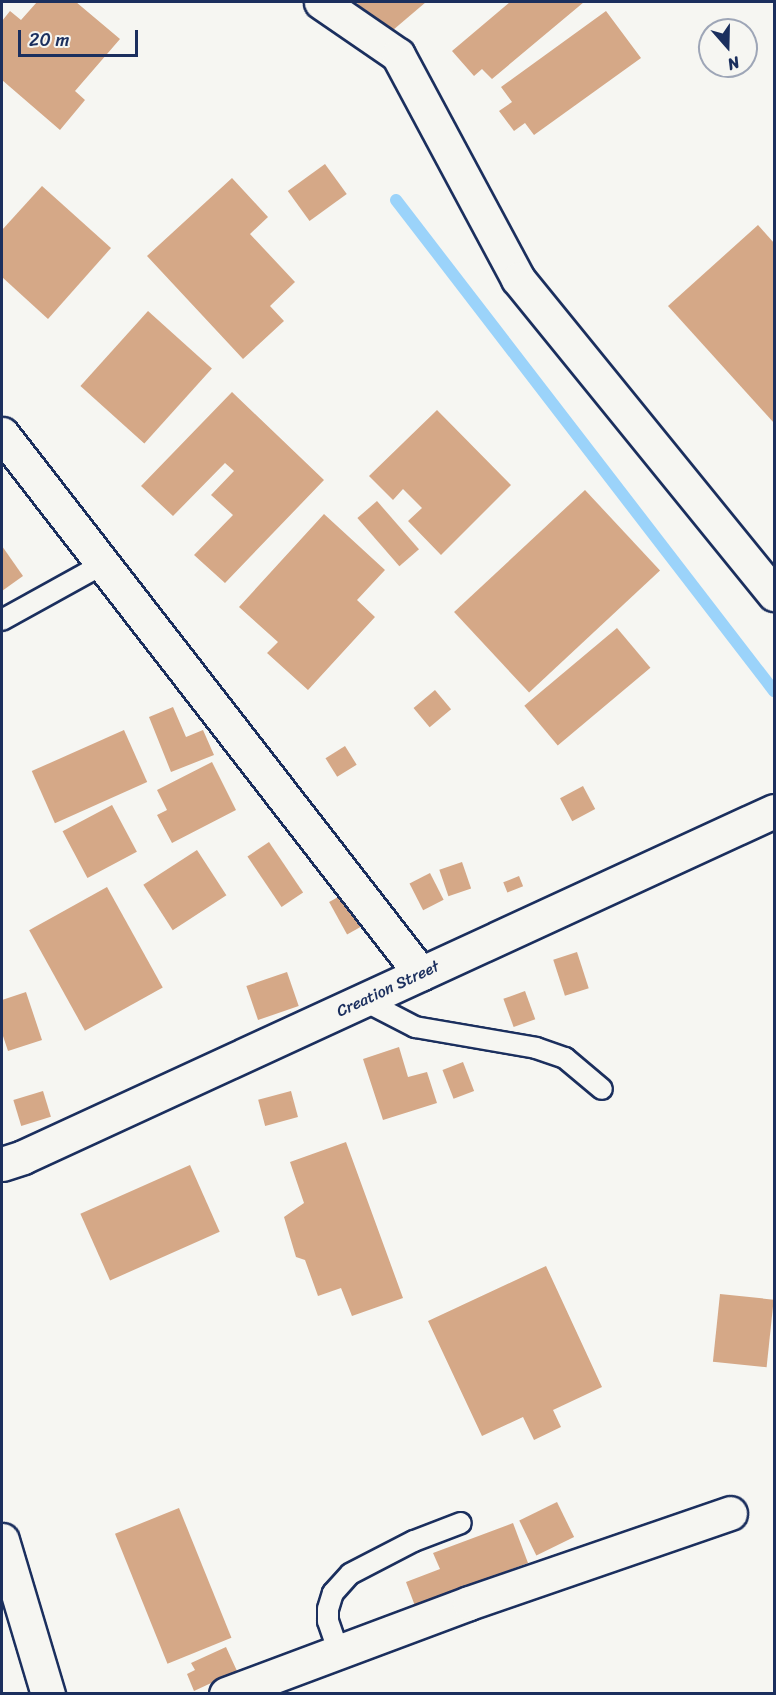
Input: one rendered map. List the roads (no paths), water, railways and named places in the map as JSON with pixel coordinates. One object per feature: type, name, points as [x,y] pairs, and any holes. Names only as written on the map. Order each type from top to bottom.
[{"type":"street","points":[[321,2],[398,56],[518,279],[774,594]]},
{"type":"street","points":[[2,434],[422,974]]},
{"type":"street","name":"Creation Street","points":[[2,1164],[23,1157],[774,811]]},
{"type":"street","points":[[226,1694],[338,1650],[730,1513]]},
{"type":"street","points":[[2,1540],[48,1694]]},
{"type":"lane","points":[[2,620],[103,564]]},
{"type":"lane","points":[[363,1000],[415,1027],[536,1047],[565,1058],[602,1089]]},
{"type":"lane","points":[[338,1650],[328,1621],[328,1609],[333,1593],[350,1574],[414,1541],[461,1523]]},
{"type":"waterway","points":[[396,200],[774,691]]}]
